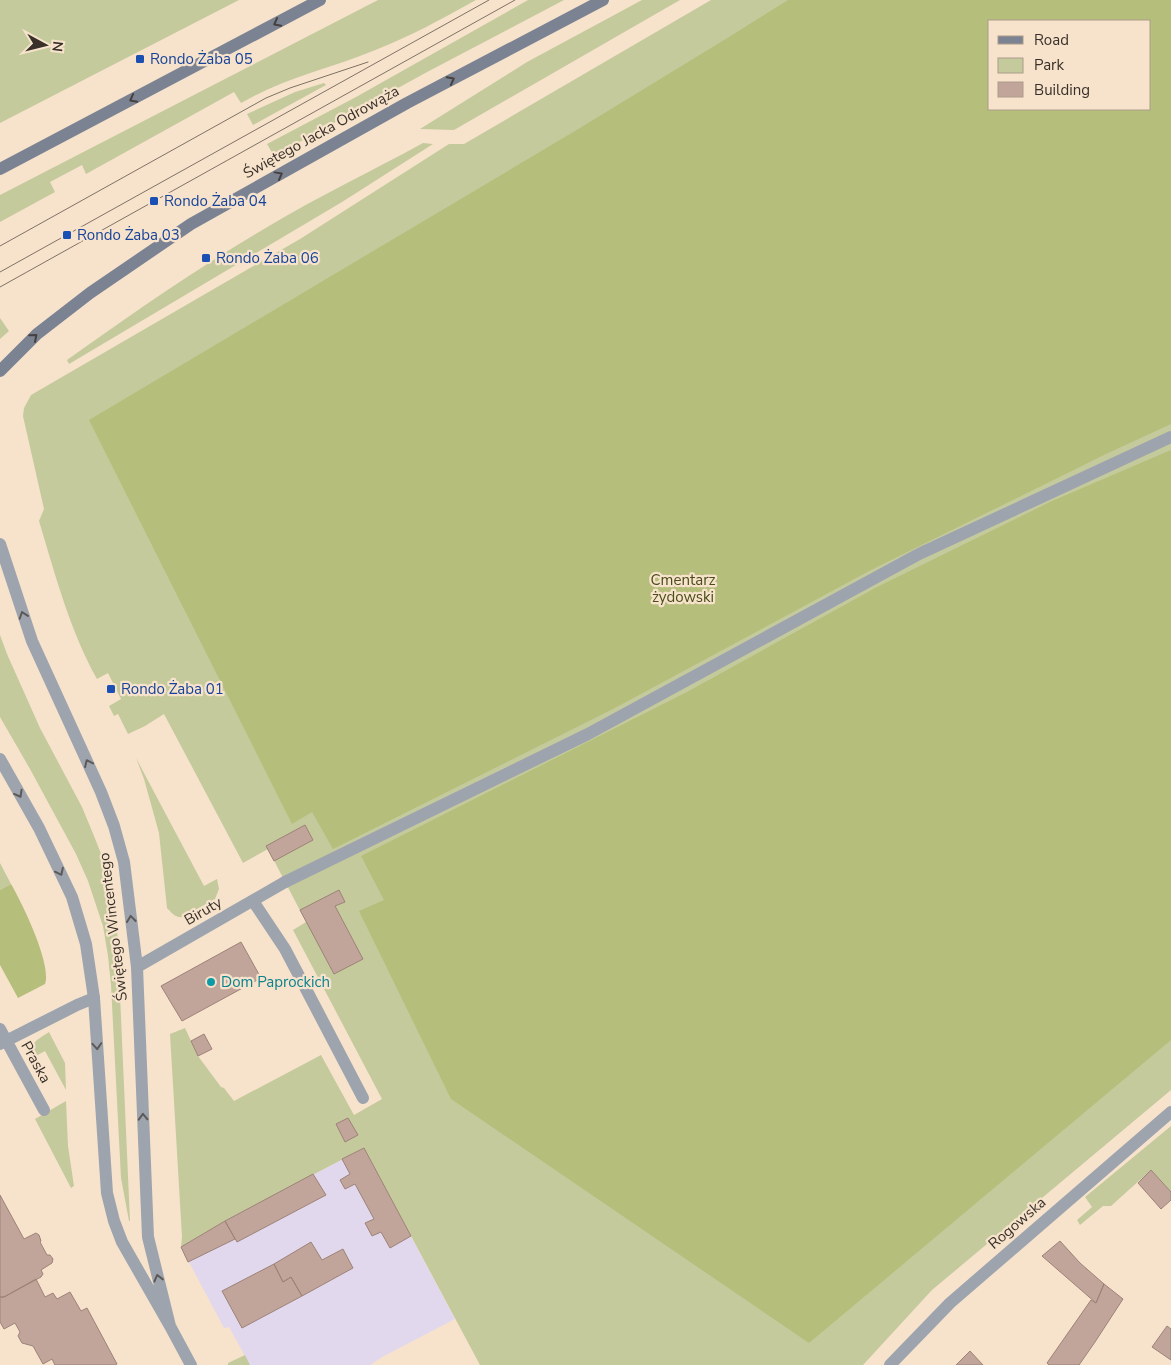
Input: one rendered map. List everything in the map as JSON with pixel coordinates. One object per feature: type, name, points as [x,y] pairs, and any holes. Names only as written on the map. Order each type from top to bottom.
[{"type":"main road","points":[[0,169],[320,0]]},
{"type":"main road","name":"Świętego Jacka Odrowąża","points":[[0,371],[37,334],[90,293],[191,224],[408,102],[603,0]]},
{"type":"street","name":"Biruty","points":[[137,967],[285,882],[588,734],[919,554],[1171,437]]},
{"type":"street","name":"Świętego Wincentego","points":[[0,544],[32,641],[101,792],[114,826],[124,862],[137,967],[148,1237],[170,1326]]},
{"type":"street","name":"Świętego Wincentego","points":[[0,759],[38,828],[72,897],[86,944],[94,998],[107,1193],[114,1221],[122,1242],[191,1365]]},
{"type":"street","points":[[253,901],[285,948],[363,1098]]},
{"type":"street","points":[[3,1042],[94,998]]},
{"type":"street","name":"Praska","points":[[0,1029],[3,1042],[44,1110]]},
{"type":"street","name":"Rogowska","points":[[890,1365],[950,1303],[1171,1112]]},
{"type":"shaded area","points":[[364,1148],[455,1319],[370,1365],[250,1365],[229,1327],[224,1328],[181,1247],[225,1221]]},
{"type":"green space","points":[[0,0],[239,0],[0,123]]},
{"type":"green space","points":[[378,0],[476,0],[386,46],[273,87],[241,103],[234,92],[86,174],[82,165],[50,182],[55,192],[0,222],[0,195]]},
{"type":"green space","points":[[528,0],[564,0],[274,156],[267,144],[356,97]]},
{"type":"green space","points":[[642,0],[680,0],[454,130],[420,129],[527,62]]},
{"type":"green space","name":"Cmentarz żydowski","points":[[711,0],[1171,0],[1171,1090],[932,1290],[863,1365],[480,1365],[364,1148],[225,1221],[181,1247],[182,1237],[170,1034],[185,1028],[198,1056],[234,1101],[321,1055],[354,1115],[382,1099],[293,930],[306,922],[268,849],[243,863],[164,714],[128,734],[118,714],[114,716],[109,706],[121,699],[108,673],[97,679],[87,661],[64,602],[39,521],[44,509],[23,416],[24,408],[31,395],[300,239],[449,144],[464,144]]},
{"type":"green space","points":[[788,0],[1171,0],[1171,424],[871,570],[613,709],[333,849],[312,812],[292,824],[89,420],[575,131]]},
{"type":"green space","points":[[324,83],[326,85],[253,125],[247,114],[295,92]]},
{"type":"green space","points":[[423,143],[433,144],[342,202],[69,364],[67,360],[217,258],[307,204]]},
{"type":"green space","points":[[0,318],[9,331],[0,339]]},
{"type":"green space","points":[[1171,450],[1171,1040],[809,1343],[451,1099],[359,911],[384,900],[361,856],[687,692],[877,587],[1052,501]]},
{"type":"green space","points":[[0,635],[40,728],[82,807],[106,866],[117,927],[130,1221],[121,1178],[111,985],[103,926],[88,881],[76,854],[0,717]]},
{"type":"green space","points":[[136,758],[204,886],[217,879],[219,889],[215,899],[183,917],[176,916],[167,908],[159,833]]},
{"type":"green space","points":[[0,863],[11,884],[0,890]]},
{"type":"green space","points":[[11,884],[35,934],[46,975],[45,984],[18,998],[0,965],[0,890]]},
{"type":"green space","points":[[49,1032],[65,1063],[66,1090],[45,1051],[30,1059],[33,1045]]},
{"type":"green space","points":[[66,1101],[68,1146],[74,1186],[71,1188],[35,1119]]},
{"type":"green space","points":[[1171,1126],[1171,1192],[1151,1170],[1111,1206],[1103,1206],[1080,1225],[1077,1220],[1092,1207],[1085,1197]]},
{"type":"green space","points":[[245,1355],[250,1365],[228,1365],[228,1363]]},
{"type":"building","points":[[305,825],[313,840],[274,861],[266,846]]},
{"type":"building","points":[[339,890],[345,902],[335,906],[363,959],[334,974],[300,910]]},
{"type":"building","name":"Dom Paprockich","points":[[241,942],[261,978],[182,1021],[161,986]]},
{"type":"building","points":[[204,1034],[212,1049],[198,1056],[191,1041]]},
{"type":"building","points":[[348,1118],[358,1135],[345,1142],[336,1124]]},
{"type":"building","points":[[364,1148],[411,1236],[390,1248],[381,1232],[372,1236],[365,1223],[374,1219],[355,1184],[345,1189],[340,1180],[350,1174],[342,1159]]},
{"type":"building","points":[[1151,1170],[1171,1192],[1171,1200],[1161,1209],[1138,1183]]},
{"type":"building","points":[[313,1174],[326,1195],[237,1242],[225,1221]]},
{"type":"building","points":[[0,1195],[24,1239],[36,1233],[39,1235],[40,1242],[47,1255],[50,1255],[53,1259],[52,1263],[41,1270],[43,1274],[41,1277],[4,1297],[0,1297]]},
{"type":"building","points":[[225,1221],[235,1239],[188,1262],[181,1247]]},
{"type":"building","points":[[1060,1241],[1080,1263],[1104,1284],[1096,1303],[1042,1256]]},
{"type":"building","points":[[311,1242],[322,1260],[343,1249],[353,1268],[302,1296],[291,1277],[283,1282],[274,1264]]},
{"type":"building","points":[[274,1264],[283,1282],[291,1277],[302,1296],[242,1328],[222,1291]]},
{"type":"building","points":[[36,1279],[45,1297],[53,1293],[57,1299],[70,1292],[81,1311],[87,1308],[117,1364],[55,1365],[52,1359],[43,1364],[33,1346],[22,1343],[18,1336],[20,1332],[15,1323],[4,1329],[0,1322],[0,1297],[4,1297]]},
{"type":"building","points":[[1104,1284],[1123,1299],[1095,1342],[1079,1365],[1049,1365],[1047,1363],[1091,1300],[1096,1303]]},
{"type":"building","points":[[1167,1326],[1171,1329],[1171,1360],[1152,1347]]},
{"type":"building","points":[[970,1351],[983,1365],[956,1365]]},
{"type":"tram line","points":[[0,272],[489,0]]},
{"type":"tram line","points":[[0,287],[515,0]]},
{"type":"tram line","points":[[0,246],[266,98],[368,62]]},
{"type":"place","name":"Rondo Żaba 05","points":[[140,59]]},
{"type":"place","name":"Rondo Żaba 04","points":[[154,201]]},
{"type":"place","name":"Rondo Żaba 03","points":[[67,235]]},
{"type":"place","name":"Rondo Żaba 06","points":[[206,258]]},
{"type":"place","name":"Rondo Żaba 01","points":[[111,689]]},
{"type":"place","name":"Dom Paprockich","points":[[211,982]]}]
